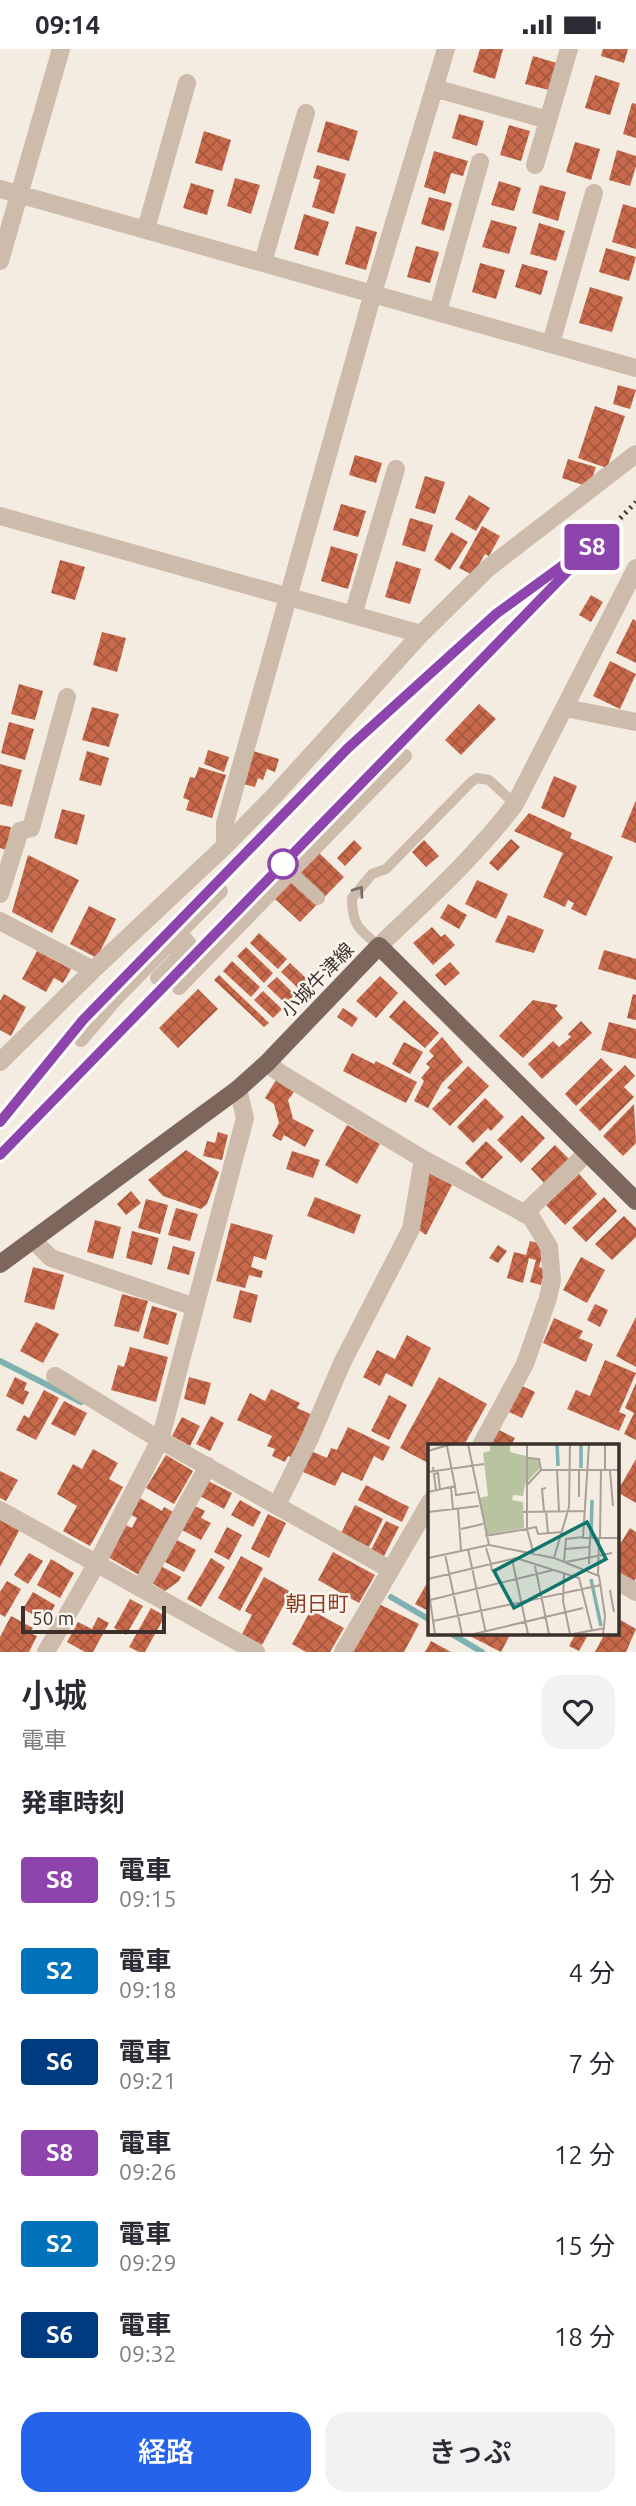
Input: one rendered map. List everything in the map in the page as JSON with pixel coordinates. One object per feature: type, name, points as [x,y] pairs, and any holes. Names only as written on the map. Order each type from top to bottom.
[{"type":"main road","name":"小城牛津線","points":[[0,1264],[238,1089],[267,1063],[379,946],[636,1201]]},
{"type":"street","points":[[0,261],[61,49]]},
{"type":"street","points":[[225,846],[225,823],[373,293],[446,49]]},
{"type":"street","points":[[535,165],[569,49]]},
{"type":"street","points":[[146,229],[187,83]]},
{"type":"street","points":[[434,88],[548,120]]},
{"type":"street","points":[[263,262],[306,113]]},
{"type":"street","points":[[438,311],[480,162]]},
{"type":"street","points":[[0,189],[636,368]]},
{"type":"street","points":[[551,344],[594,193]]},
{"type":"street","points":[[0,1062],[225,846],[421,634],[488,568],[636,454]]},
{"type":"street","points":[[353,615],[396,469]]},
{"type":"street","points":[[0,516],[421,634]]},
{"type":"street","points":[[379,946],[467,863],[515,804],[636,568]]},
{"type":"street","points":[[0,894],[20,831],[30,828],[67,697]]},
{"type":"street","points":[[565,708],[636,722]]},
{"type":"street","points":[[153,971],[176,991],[225,946],[405,755]]},
{"type":"street","points":[[293,874],[318,898]]},
{"type":"street","points":[[81,1040],[153,971],[221,891]]},
{"type":"street","points":[[0,921],[93,970]]},
{"type":"street","points":[[267,1063],[423,1159],[531,1217],[549,1247],[552,1280],[548,1298],[525,1364],[482,1444]]},
{"type":"street","points":[[46,1652],[97,1563],[158,1445],[245,1118],[238,1089]]},
{"type":"street","points":[[524,1214],[587,1153]]},
{"type":"street","points":[[277,1505],[310,1439],[342,1363],[411,1229],[423,1159]]},
{"type":"street","points":[[33,1240],[51,1258],[195,1307]]},
{"type":"street","points":[[54,1376],[158,1445],[208,1466],[391,1570]]},
{"type":"street","points":[[141,1587],[208,1466]]},
{"type":"street","points":[[343,1652],[428,1504]]},
{"type":"street","points":[[0,1510],[256,1652]]},
{"type":"street","points":[[618,1582],[636,1592]]},
{"type":"lane","points":[[379,946],[362,932],[352,916],[352,898],[372,874],[386,869],[477,778],[489,780],[515,804]]},
{"type":"building","points":[[480,49],[503,49],[495,79],[473,72]]},
{"type":"building","points":[[603,49],[628,49],[624,63],[601,56]]},
{"type":"building","points":[[533,56],[557,63],[549,90],[525,84]]},
{"type":"building","points":[[595,75],[620,83],[610,115],[585,108]]},
{"type":"building","points":[[632,103],[636,104],[636,138],[623,134]]},
{"type":"building","points":[[459,114],[484,121],[477,146],[452,138]]},
{"type":"building","points":[[326,121],[358,131],[349,161],[317,152]]},
{"type":"building","points":[[509,125],[530,131],[521,161],[500,155]]},
{"type":"building","points":[[204,131],[231,140],[222,171],[195,163]]},
{"type":"building","points":[[575,142],[600,149],[591,180],[566,172]]},
{"type":"building","points":[[617,150],[636,156],[630,186],[609,180]]},
{"type":"building","points":[[434,151],[468,161],[463,176],[451,173],[445,194],[424,187]]},
{"type":"building","points":[[317,165],[346,174],[334,214],[312,207],[320,180],[313,178]]},
{"type":"building","points":[[235,178],[260,185],[251,214],[227,206]]},
{"type":"building","points":[[499,181],[521,188],[514,211],[491,205]]},
{"type":"building","points":[[191,183],[214,190],[207,215],[183,208]]},
{"type":"building","points":[[540,185],[566,192],[558,221],[532,213]]},
{"type":"building","points":[[429,197],[452,203],[444,231],[421,224]]},
{"type":"building","points":[[623,204],[636,208],[636,249],[612,242]]},
{"type":"building","points":[[304,214],[329,222],[318,256],[294,249]]},
{"type":"building","points":[[491,220],[517,227],[509,254],[482,247]]},
{"type":"building","points":[[539,223],[565,231],[556,261],[530,254]]},
{"type":"building","points":[[356,226],[377,232],[366,270],[345,264]]},
{"type":"building","points":[[416,246],[439,252],[430,283],[407,277]]},
{"type":"building","points":[[606,248],[636,257],[629,281],[599,272]]},
{"type":"building","points":[[480,263],[505,270],[496,299],[472,292]]},
{"type":"building","points":[[522,264],[548,271],[541,295],[515,287]]},
{"type":"building","points":[[590,287],[623,297],[612,332],[579,323]]},
{"type":"building","points":[[618,385],[636,390],[630,409],[613,404]]},
{"type":"building","points":[[595,406],[625,416],[607,468],[578,458]]},
{"type":"building","points":[[355,455],[382,463],[376,483],[349,475]]},
{"type":"building","points":[[568,459],[596,467],[589,487],[562,478]]},
{"type":"building","points":[[425,476],[445,482],[435,514],[415,508]]},
{"type":"building","points":[[469,495],[490,508],[476,531],[455,519]]},
{"type":"building","points":[[341,504],[366,511],[358,537],[333,530]]},
{"type":"building","points":[[410,518],[433,525],[425,552],[402,545]]},
{"type":"building","points":[[482,526],[500,536],[489,556],[485,554],[473,575],[459,568]]},
{"type":"building","points":[[451,532],[468,542],[450,570],[434,560]]},
{"type":"building","points":[[331,546],[358,554],[348,589],[321,581]]},
{"type":"building","points":[[60,560],[85,567],[75,600],[51,593]]},
{"type":"building","points":[[396,561],[421,569],[410,604],[385,597]]},
{"type":"building","points":[[591,595],[603,602],[591,622],[579,615]]},
{"type":"building","points":[[633,619],[636,621],[636,663],[616,653]]},
{"type":"building","points":[[102,632],[126,638],[117,672],[93,665]]},
{"type":"building","points":[[610,661],[636,674],[620,709],[593,696]]},
{"type":"building","points":[[19,684],[43,691],[35,720],[11,714]]},
{"type":"building","points":[[479,704],[496,719],[461,755],[445,740]]},
{"type":"building","points":[[92,707],[119,714],[109,747],[82,740]]},
{"type":"building","points":[[9,722],[34,729],[25,760],[1,753]]},
{"type":"building","points":[[208,750],[229,757],[224,772],[204,764]]},
{"type":"building","points":[[87,751],[109,758],[101,786],[79,780]]},
{"type":"building","points":[[253,751],[279,759],[275,772],[267,769],[263,780],[258,778],[255,787],[243,784]]},
{"type":"building","points":[[0,764],[22,770],[12,807],[0,804]]},
{"type":"building","points":[[199,767],[226,775],[212,818],[186,810],[189,800],[183,798],[190,777],[195,778]]},
{"type":"building","points":[[554,776],[577,786],[564,818],[541,808]]},
{"type":"building","points":[[636,800],[636,843],[621,837]]},
{"type":"building","points":[[62,809],[85,815],[77,845],[54,838]]},
{"type":"building","points":[[529,813],[572,833],[570,838],[613,857],[586,916],[571,909],[574,903],[568,900],[565,907],[543,897],[563,853],[514,831]]},
{"type":"building","points":[[0,825],[11,827],[6,850],[0,848]]},
{"type":"building","points":[[511,839],[520,847],[498,871],[489,863]]},
{"type":"building","points":[[354,840],[362,848],[345,866],[337,858]]},
{"type":"building","points":[[424,840],[439,856],[426,867],[412,852]]},
{"type":"building","points":[[317,851],[344,877],[300,922],[273,897]]},
{"type":"building","points":[[28,855],[79,880],[52,933],[12,912]]},
{"type":"building","points":[[477,880],[508,894],[496,919],[465,904]]},
{"type":"building","points":[[448,904],[467,915],[459,929],[440,918]]},
{"type":"building","points":[[89,906],[116,919],[97,958],[70,944]]},
{"type":"building","points":[[508,915],[544,930],[534,953],[495,942]]},
{"type":"building","points":[[432,927],[441,937],[445,934],[455,945],[433,965],[413,943]]},
{"type":"building","points":[[259,933],[287,959],[278,969],[250,943]]},
{"type":"building","points":[[246,947],[273,973],[264,983],[237,956]]},
{"type":"building","points":[[604,950],[636,959],[636,980],[598,969]]},
{"type":"building","points":[[37,951],[71,969],[63,983],[54,978],[46,992],[22,979]]},
{"type":"building","points":[[232,961],[260,987],[251,997],[223,971]]},
{"type":"building","points":[[450,962],[460,973],[445,986],[435,975]]},
{"type":"building","points":[[290,963],[309,981],[300,990],[281,972]]},
{"type":"building","points":[[219,975],[269,1023],[264,1027],[214,980]]},
{"type":"building","points":[[380,976],[398,993],[376,1018],[356,1001]]},
{"type":"building","points":[[277,977],[295,995],[286,1004],[267,986]]},
{"type":"building","points":[[198,989],[218,1009],[178,1048],[159,1028]]},
{"type":"building","points":[[263,991],[282,1009],[273,1018],[254,1000]]},
{"type":"building","points":[[4,994],[26,1007],[11,1036],[0,1030],[0,1001]]},
{"type":"building","points":[[633,994],[636,995],[636,1020],[627,1018]]},
{"type":"building","points":[[404,1000],[439,1033],[425,1048],[389,1017]]},
{"type":"building","points":[[533,1000],[558,1005],[555,1009],[563,1018],[523,1058],[499,1036]]},
{"type":"building","points":[[343,1008],[358,1018],[352,1027],[337,1017]]},
{"type":"building","points":[[581,1021],[592,1033],[542,1079],[528,1064],[553,1041],[559,1047],[571,1037],[568,1034]]},
{"type":"building","points":[[609,1022],[636,1029],[636,1059],[601,1050]]},
{"type":"building","points":[[442,1037],[463,1062],[442,1083],[428,1108],[414,1101],[424,1081],[421,1078],[430,1067],[426,1064],[434,1056],[429,1051]]},
{"type":"building","points":[[404,1042],[423,1052],[410,1074],[392,1064]]},
{"type":"building","points":[[352,1053],[374,1064],[376,1061],[417,1082],[406,1103],[343,1071]]},
{"type":"building","points":[[601,1058],[613,1070],[576,1106],[565,1094]]},
{"type":"building","points":[[625,1065],[635,1076],[624,1087],[634,1097],[600,1131],[579,1110]]},
{"type":"building","points":[[468,1066],[489,1086],[450,1126],[432,1109],[451,1090],[447,1088]]},
{"type":"building","points":[[276,1080],[294,1092],[288,1100],[293,1119],[314,1130],[305,1147],[284,1135],[281,1141],[272,1136],[279,1123],[274,1104],[265,1098]]},
{"type":"building","points":[[485,1098],[504,1117],[491,1131],[488,1128],[473,1143],[457,1127]]},
{"type":"building","points":[[634,1104],[636,1143],[623,1156],[603,1136]]},
{"type":"building","points":[[522,1115],[545,1138],[521,1163],[497,1140]]},
{"type":"building","points":[[347,1125],[380,1144],[357,1184],[325,1165]]},
{"type":"building","points":[[218,1132],[228,1135],[222,1160],[203,1156],[207,1141],[215,1143]]},
{"type":"building","points":[[486,1141],[503,1157],[482,1179],[465,1163]]},
{"type":"building","points":[[555,1145],[569,1159],[545,1184],[531,1169]]},
{"type":"building","points":[[186,1150],[219,1172],[207,1204],[201,1209],[163,1196],[148,1180]]},
{"type":"building","points":[[292,1151],[320,1160],[313,1178],[286,1169]]},
{"type":"building","points":[[429,1173],[452,1185],[426,1235],[416,1228]]},
{"type":"building","points":[[579,1174],[597,1194],[565,1225],[546,1205]]},
{"type":"building","points":[[131,1191],[141,1203],[126,1215],[117,1204]]},
{"type":"building","points":[[315,1197],[361,1215],[354,1234],[307,1216]]},
{"type":"building","points":[[604,1197],[617,1211],[586,1242],[572,1228]]},
{"type":"building","points":[[146,1199],[168,1205],[160,1234],[138,1228]]},
{"type":"building","points":[[176,1208],[198,1214],[190,1241],[168,1235]]},
{"type":"building","points":[[624,1216],[636,1228],[636,1237],[612,1260],[595,1244]]},
{"type":"building","points":[[95,1220],[121,1227],[113,1259],[87,1252]]},
{"type":"building","points":[[231,1223],[273,1235],[266,1260],[254,1256],[251,1267],[263,1271],[261,1278],[249,1275],[245,1288],[216,1281]]},
{"type":"building","points":[[132,1231],[159,1238],[152,1265],[126,1258]]},
{"type":"building","points":[[530,1241],[545,1245],[539,1267],[545,1269],[541,1285],[530,1282],[536,1260],[529,1258],[523,1283],[507,1278],[514,1252],[526,1255]]},
{"type":"building","points":[[498,1245],[507,1251],[498,1263],[489,1258]]},
{"type":"building","points":[[173,1246],[195,1252],[189,1275],[167,1269]]},
{"type":"building","points":[[581,1257],[605,1270],[587,1303],[563,1290]]},
{"type":"building","points":[[33,1267],[64,1275],[54,1310],[24,1302]]},
{"type":"building","points":[[240,1290],[258,1295],[251,1323],[233,1318]]},
{"type":"building","points":[[122,1294],[148,1301],[139,1332],[114,1326]]},
{"type":"building","points":[[595,1304],[608,1310],[600,1327],[587,1320]]},
{"type":"building","points":[[152,1306],[177,1313],[168,1345],[143,1338]]},
{"type":"building","points":[[636,1317],[636,1367],[616,1356]]},
{"type":"building","points":[[554,1318],[583,1331],[579,1338],[593,1344],[586,1362],[543,1343]]},
{"type":"building","points":[[36,1322],[59,1334],[43,1363],[20,1351]]},
{"type":"building","points":[[407,1335],[431,1348],[412,1387],[386,1373],[380,1386],[363,1377],[377,1350],[395,1359]]},
{"type":"building","points":[[130,1347],[168,1357],[156,1402],[111,1390],[118,1365],[124,1367]]},
{"type":"building","points":[[605,1360],[636,1373],[619,1412],[626,1415],[619,1431],[567,1409],[576,1390],[590,1396]]},
{"type":"building","points":[[15,1377],[27,1383],[24,1390],[29,1392],[23,1405],[6,1396]]},
{"type":"building","points":[[189,1377],[211,1383],[205,1405],[184,1399]]},
{"type":"building","points":[[439,1377],[487,1404],[465,1444],[428,1444],[428,1463],[400,1448]]},
{"type":"building","points":[[636,1383],[636,1440],[624,1434],[634,1413],[625,1408]]},
{"type":"building","points":[[520,1385],[535,1392],[522,1418],[507,1411]]},
{"type":"building","points":[[271,1389],[300,1403],[297,1408],[313,1415],[293,1458],[288,1456],[285,1462],[272,1456],[275,1449],[267,1446],[272,1436],[237,1420],[250,1393],[265,1401]]},
{"type":"building","points":[[44,1390],[59,1398],[36,1440],[16,1430],[24,1415],[29,1418]]},
{"type":"building","points":[[389,1395],[407,1405],[389,1440],[371,1431]]},
{"type":"building","points":[[64,1401],[87,1413],[75,1436],[51,1424]]},
{"type":"building","points":[[211,1416],[224,1423],[210,1451],[196,1444]]},
{"type":"building","points":[[182,1417],[200,1426],[190,1446],[172,1436]]},
{"type":"building","points":[[348,1427],[390,1447],[383,1461],[374,1456],[362,1481],[342,1472],[335,1486],[301,1471],[311,1451],[327,1458],[331,1448],[337,1450]]},
{"type":"building","points":[[499,1430],[515,1438],[512,1444],[492,1444]]},
{"type":"building","points":[[93,1449],[118,1463],[109,1479],[123,1487],[90,1546],[63,1531],[77,1506],[57,1494],[73,1464],[82,1469]]},
{"type":"building","points":[[166,1455],[193,1471],[174,1504],[146,1488]]},
{"type":"building","points":[[636,1459],[636,1503],[618,1490]]},
{"type":"building","points":[[0,1471],[18,1480],[6,1501],[0,1498]]},
{"type":"building","points":[[208,1481],[232,1493],[224,1509],[200,1496]]},
{"type":"building","points":[[366,1485],[409,1507],[402,1522],[358,1500]]},
{"type":"building","points":[[140,1498],[162,1511],[164,1507],[175,1513],[139,1575],[108,1557],[126,1525],[132,1528],[137,1518],[131,1515]]},
{"type":"building","points":[[240,1500],[261,1512],[253,1527],[231,1515]]},
{"type":"building","points":[[193,1505],[205,1511],[201,1518],[211,1523],[201,1540],[180,1529]]},
{"type":"building","points":[[355,1505],[383,1519],[369,1547],[341,1533]]},
{"type":"building","points":[[268,1514],[286,1523],[269,1558],[251,1549]]},
{"type":"building","points":[[0,1518],[20,1529],[0,1567]]},
{"type":"building","points":[[386,1521],[399,1527],[384,1556],[371,1550]]},
{"type":"building","points":[[227,1527],[242,1535],[229,1560],[214,1552]]},
{"type":"building","points":[[630,1528],[636,1532],[636,1578],[633,1583],[618,1574],[618,1547]]},
{"type":"building","points":[[177,1540],[196,1550],[184,1572],[165,1562]]},
{"type":"building","points":[[333,1552],[375,1575],[359,1603],[318,1580]]},
{"type":"building","points":[[29,1553],[43,1561],[28,1584],[14,1575]]},
{"type":"building","points":[[241,1556],[263,1568],[240,1611],[218,1598]]},
{"type":"building","points":[[211,1558],[225,1567],[201,1607],[187,1599]]},
{"type":"building","points":[[51,1559],[74,1573],[60,1598],[37,1585]]},
{"type":"building","points":[[159,1565],[181,1577],[165,1591],[150,1582]]},
{"type":"building","points":[[264,1577],[291,1592],[262,1645],[242,1634],[252,1615],[245,1611]]},
{"type":"building","points":[[7,1581],[21,1589],[5,1617],[0,1614],[0,1592]]},
{"type":"building","points":[[428,1581],[428,1611],[415,1604]]},
{"type":"building","points":[[33,1592],[55,1605],[46,1622],[23,1609]]},
{"type":"building","points":[[130,1599],[143,1606],[126,1635],[114,1628]]},
{"type":"building","points":[[379,1604],[419,1624],[404,1652],[349,1652]]},
{"type":"building","points":[[151,1608],[165,1616],[145,1652],[139,1652],[129,1647]]},
{"type":"building","points":[[311,1610],[344,1628],[330,1652],[306,1652],[292,1644]]},
{"type":"building","points":[[11,1616],[33,1628],[30,1633],[37,1636],[29,1652],[0,1652],[0,1637]]},
{"type":"building","points":[[98,1617],[109,1623],[93,1652],[85,1652],[67,1642],[78,1622],[92,1629]]},
{"type":"building","points":[[618,1619],[636,1629],[626,1652],[595,1652],[604,1635],[618,1635]]},
{"type":"building","points":[[468,1635],[510,1635],[501,1652]]},
{"type":"building","points":[[575,1635],[588,1635],[579,1651],[569,1646]]},
{"type":"building","points":[[431,1641],[451,1652],[425,1652]]},
{"type":"waterway","points":[[0,1361],[81,1402]]},
{"type":"waterway","points":[[391,1597],[428,1619]]},
{"type":"waterway","points":[[453,1635],[482,1652]]},
{"type":"railway","points":[[0,1155],[636,502]]},
{"type":"railway","points":[[0,1122],[83,1020],[348,748],[496,614],[565,564]]},
{"type":"train","name":"S8","points":[[0,1122],[83,1020],[348,748],[496,614],[599,539],[0,1155]]},
{"type":"district","name":"朝日町","points":[[317,1604]]}]
